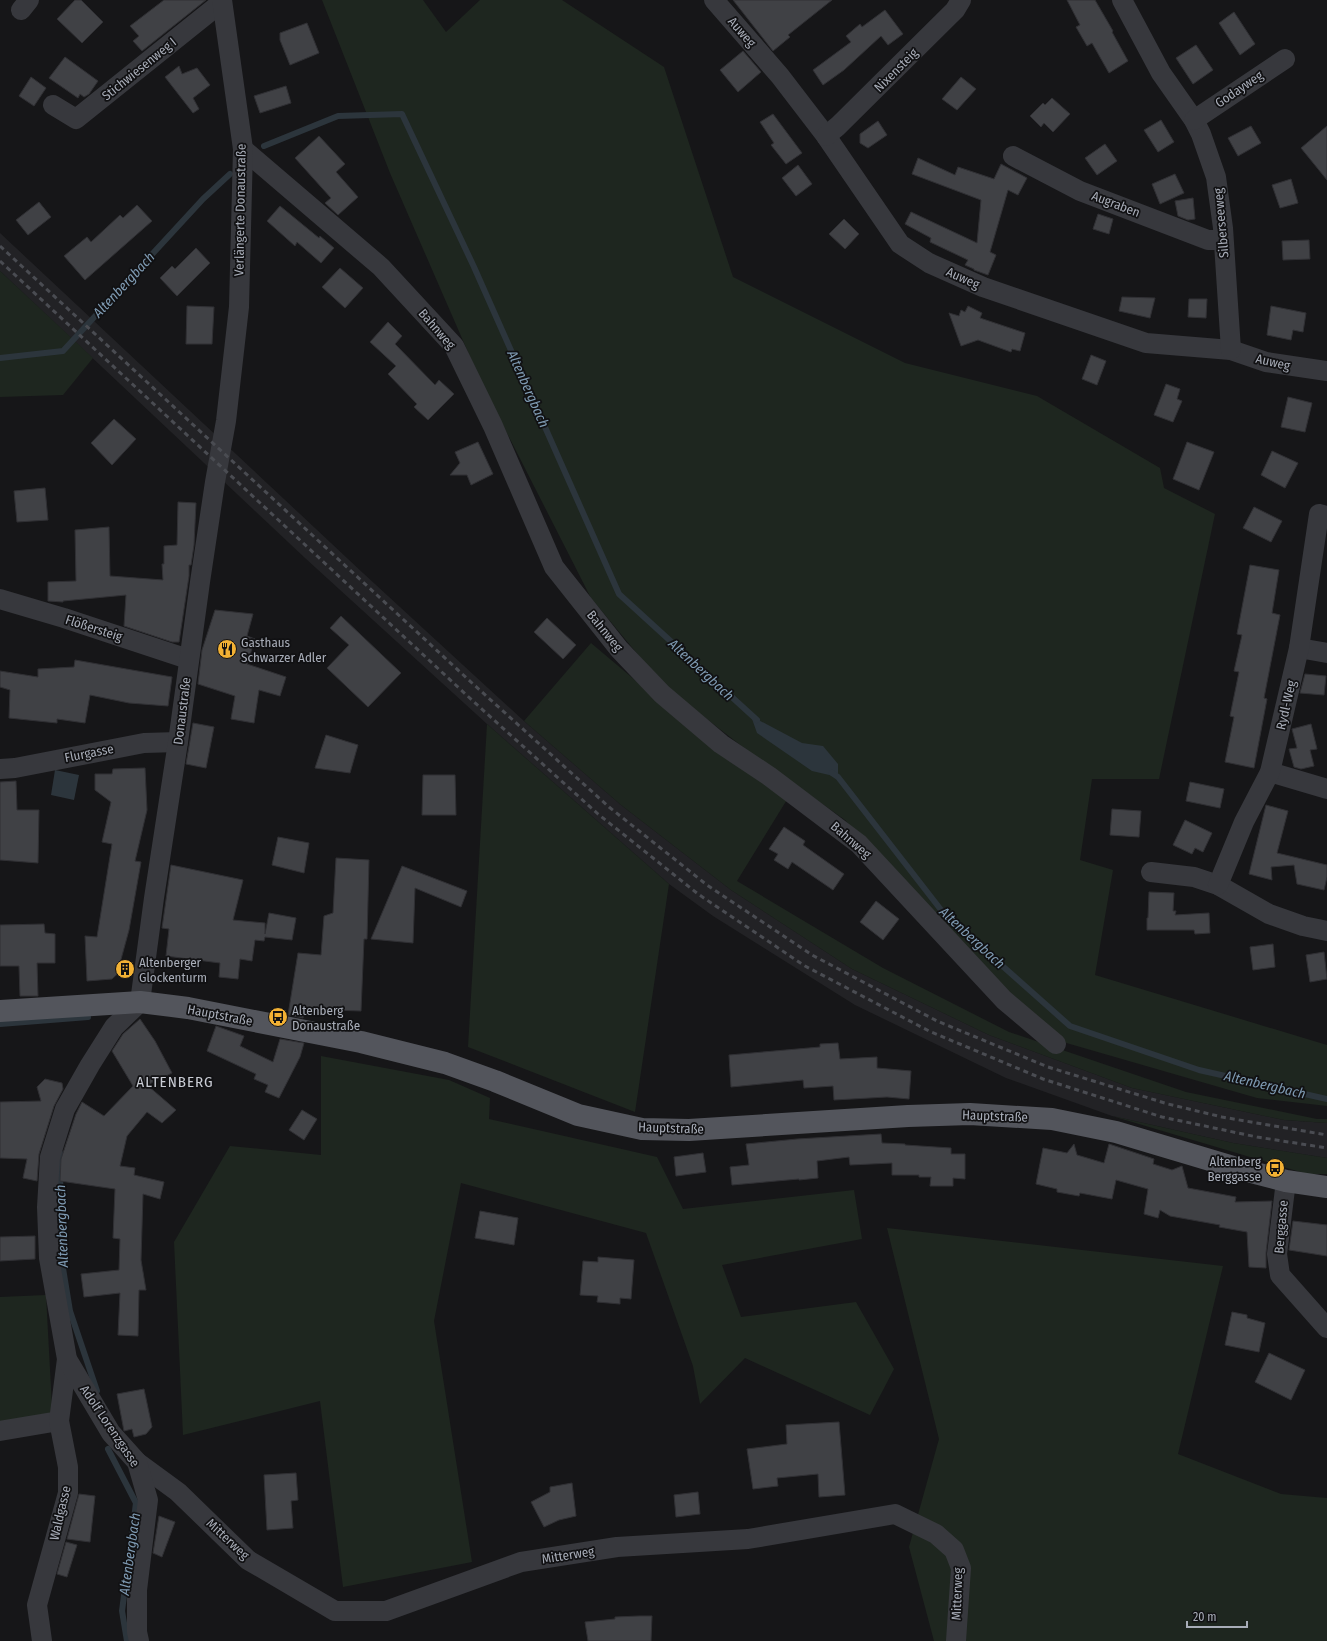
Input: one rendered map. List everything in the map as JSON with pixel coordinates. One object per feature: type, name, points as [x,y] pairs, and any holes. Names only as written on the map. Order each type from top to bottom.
[{"type":"main road","name":"Hauptstraße","points":[[0,1011],[140,1002],[188,1008],[361,1042],[445,1063],[495,1080],[578,1115],[642,1129],[689,1130],[908,1116],[970,1114],[1052,1119],[1116,1132],[1240,1169],[1286,1181],[1327,1187]]},
{"type":"street","name":"Auweg","points":[[714,0],[780,76],[826,136],[900,244],[929,263],[983,287],[1146,343],[1231,350],[1266,362],[1327,371]]},
{"type":"street","name":"Nixensteig","points":[[826,136],[915,51],[955,10],[961,0]]},
{"type":"street","name":"Silberseeweg","points":[[1122,0],[1161,73],[1194,120],[1201,134],[1216,177],[1220,203],[1231,350]]},
{"type":"street","name":"Stichwiesenweg I","points":[[53,105],[76,119],[222,1]]},
{"type":"street","name":"Verlängerte Donaustraße","points":[[222,1],[243,149],[239,307],[226,421]]},
{"type":"street","name":"Godayweg","points":[[1194,120],[1284,59]]},
{"type":"street","name":"Bahnweg","points":[[243,149],[381,267],[454,346],[493,426],[554,566],[619,649],[662,694],[721,744],[769,776],[859,844],[1004,1000],[1056,1044]]},
{"type":"street","name":"Augraben","points":[[1013,156],[1080,191],[1208,240],[1223,240]]},
{"type":"street","name":"Donaustraße","points":[[140,1002],[178,742],[188,659],[215,482],[226,421]]},
{"type":"street","name":"Rydl-Weg","points":[[1218,885],[1244,822],[1270,772],[1299,648],[1323,515]]},
{"type":"street","name":"Flößersteig","points":[[0,599],[64,618],[188,659]]},
{"type":"street","points":[[1299,648],[1327,653]]},
{"type":"street","name":"Flurgasse","points":[[0,769],[15,768],[144,743],[178,742]]},
{"type":"street","points":[[1270,772],[1327,789]]},
{"type":"street","points":[[1151,872],[1194,877],[1218,885],[1269,914],[1303,926],[1327,931]]},
{"type":"street","name":"Adolf Lorenzgasse","points":[[139,1641],[137,1632],[137,1590],[148,1500],[137,1462],[111,1433],[66,1359],[49,1258],[47,1207],[50,1157],[65,1109],[114,1027],[140,1002]]},
{"type":"street","name":"Berggasse","points":[[1286,1181],[1278,1254],[1280,1275],[1327,1328]]},
{"type":"street","name":"Waldgasse","points":[[42,1641],[36,1605],[68,1493],[68,1467],[59,1421],[66,1359]]},
{"type":"street","points":[[0,1431],[59,1421]]},
{"type":"street","name":"Mitterweg","points":[[137,1462],[178,1492],[248,1560],[335,1611],[386,1611],[521,1562],[617,1547],[748,1539],[895,1514],[936,1534],[954,1550],[961,1568],[956,1641]]},
{"type":"shaded area","points":[[322,0],[423,0],[446,32],[480,0],[562,0],[664,67],[733,277],[905,363],[1037,396],[1160,468],[1164,488],[1215,514],[1159,779],[1092,779],[1080,860],[1113,870],[1095,975],[1327,1045],[1327,1106],[1257,1098],[1063,1042],[950,936],[845,820],[752,754],[664,686],[591,598],[481,382],[390,173]]},
{"type":"shaded area","points":[[0,233],[363,573],[524,721],[621,805],[731,890],[852,969],[989,1035],[1132,1088],[1284,1120],[1327,1123],[1327,1158],[1233,1143],[1112,1116],[1006,1078],[855,1005],[713,916],[669,884],[487,724],[305,558],[0,271]]},
{"type":"shaded area","points":[[0,271],[93,358],[63,395],[0,397]]},
{"type":"shaded area","points":[[591,643],[712,745],[788,798],[737,881],[883,968],[1009,1032],[1186,1092],[1317,1119],[1327,1119],[1327,1123],[1284,1120],[1132,1088],[989,1035],[852,969],[731,890],[621,805],[524,721]]},
{"type":"shaded area","points":[[751,716],[802,743],[823,746],[838,764],[838,777],[812,771],[757,733]]},
{"type":"shaded area","points":[[487,724],[669,884],[635,1112],[468,1047]]},
{"type":"shaded area","points":[[55,770],[79,775],[74,800],[51,795]]},
{"type":"shaded area","points":[[321,1056],[449,1080],[490,1098],[489,1119],[657,1157],[683,1209],[854,1190],[862,1239],[722,1265],[741,1317],[856,1302],[894,1369],[870,1415],[745,1358],[700,1404],[693,1366],[646,1233],[461,1183],[434,1321],[472,1562],[343,1587],[320,1401],[183,1435],[174,1242],[230,1146],[321,1155]]},
{"type":"shaded area","points":[[1112,1116],[1233,1143],[1327,1158],[1327,1174],[1307,1174]]},
{"type":"shaded area","points":[[887,1228],[1223,1266],[1178,1454],[1281,1494],[1327,1498],[1327,1641],[934,1641],[909,1547],[939,1439]]},
{"type":"shaded area","points":[[46,1295],[53,1425],[0,1432],[0,1297]]},
{"type":"building","points":[[75,0],[81,0],[103,22],[82,43],[57,19]]},
{"type":"building","points":[[164,0],[206,0],[142,51],[133,41],[139,36],[130,26]]},
{"type":"building","points":[[733,0],[832,0],[788,35],[790,37],[773,51]]},
{"type":"building","points":[[1067,0],[1095,0],[1128,61],[1109,73],[1092,43],[1087,46],[1076,27],[1080,25]]},
{"type":"building","points":[[885,10],[903,34],[888,45],[881,36],[844,70],[823,85],[813,70],[851,42],[846,36],[860,24],[862,27]]},
{"type":"building","points":[[1234,12],[1255,44],[1240,55],[1219,23]]},
{"type":"building","points":[[307,23],[319,53],[290,65],[280,40],[280,33]]},
{"type":"building","points":[[1196,45],[1213,70],[1193,84],[1176,58]]},
{"type":"building","points":[[743,51],[761,72],[738,92],[720,70]]},
{"type":"building","points":[[65,57],[98,81],[89,94],[84,97],[80,94],[78,98],[49,78]]},
{"type":"building","points":[[179,66],[182,74],[197,68],[210,85],[193,98],[199,109],[193,113],[165,77]]},
{"type":"building","points":[[31,77],[46,88],[34,106],[19,96]]},
{"type":"building","points":[[961,77],[976,89],[957,110],[942,99]]},
{"type":"building","points":[[286,86],[291,103],[260,113],[254,96]]},
{"type":"building","points":[[1052,98],[1070,114],[1053,132],[1044,123],[1041,127],[1030,116],[1043,103],[1045,105]]},
{"type":"building","points":[[773,114],[802,153],[786,164],[771,145],[774,143],[760,122]]},
{"type":"building","points":[[1161,120],[1174,142],[1158,152],[1144,130]]},
{"type":"building","points":[[878,121],[887,135],[868,148],[860,143],[860,134]]},
{"type":"building","points":[[1251,126],[1261,143],[1238,156],[1228,138]]},
{"type":"building","points":[[1327,126],[1327,180],[1301,148]]},
{"type":"building","points":[[319,136],[345,164],[336,172],[358,197],[338,215],[325,203],[331,198],[295,158]]},
{"type":"building","points":[[1105,144],[1117,161],[1097,175],[1085,158]]},
{"type":"building","points":[[918,158],[955,175],[958,167],[994,179],[1001,164],[1027,178],[1018,195],[1008,190],[990,252],[996,255],[988,275],[965,265],[968,260],[930,242],[931,238],[905,224],[911,212],[977,243],[981,200],[912,174]]},
{"type":"building","points":[[798,165],[812,184],[796,196],[782,178]]},
{"type":"building","points":[[1175,174],[1184,193],[1160,204],[1152,184]]},
{"type":"building","points":[[1291,179],[1298,203],[1280,208],[1272,185]]},
{"type":"building","points":[[1193,198],[1195,219],[1188,220],[1178,216],[1175,201]]},
{"type":"building","points":[[39,202],[51,217],[28,235],[16,220]]},
{"type":"building","points":[[137,205],[152,221],[85,280],[64,256],[87,237],[91,242],[120,215],[123,218]]},
{"type":"building","points":[[280,206],[319,238],[320,236],[334,248],[321,263],[297,242],[295,246],[267,221]]},
{"type":"building","points":[[1098,214],[1113,219],[1109,234],[1093,229]]},
{"type":"building","points":[[844,219],[859,234],[845,249],[829,234]]},
{"type":"building","points":[[1309,240],[1310,259],[1283,260],[1282,241]]},
{"type":"building","points":[[196,248],[210,263],[177,296],[160,278],[172,266],[175,269]]},
{"type":"building","points":[[340,268],[363,288],[345,308],[322,287]]},
{"type":"building","points":[[1122,297],[1155,298],[1150,318],[1119,311]]},
{"type":"building","points":[[1189,299],[1207,299],[1206,318],[1188,317]]},
{"type":"building","points":[[187,306],[214,307],[212,344],[186,344]]},
{"type":"building","points":[[968,306],[982,313],[980,318],[1025,333],[1020,351],[1012,349],[1011,352],[978,340],[961,346],[949,313],[959,316],[961,310],[965,312]]},
{"type":"building","points":[[1271,306],[1306,313],[1303,332],[1293,330],[1291,340],[1267,335]]},
{"type":"building","points":[[388,322],[402,336],[395,344],[435,385],[439,380],[454,394],[428,420],[414,407],[417,404],[388,374],[396,366],[370,342]]},
{"type":"building","points":[[1091,355],[1106,361],[1097,385],[1082,379]]},
{"type":"building","points":[[1166,384],[1180,389],[1177,399],[1182,401],[1173,422],[1154,415]]},
{"type":"building","points":[[1288,397],[1312,403],[1305,432],[1281,427]]},
{"type":"building","points":[[114,419],[136,439],[112,465],[91,443]]},
{"type":"building","points":[[478,442],[493,474],[471,485],[467,475],[450,475],[460,463],[455,452]]},
{"type":"building","points":[[1187,442],[1214,452],[1199,490],[1173,479]]},
{"type":"building","points":[[1272,451],[1298,463],[1285,488],[1261,475]]},
{"type":"building","points":[[45,488],[48,520],[17,522],[14,491]]},
{"type":"building","points":[[178,502],[196,503],[194,545],[191,565],[189,565],[189,576],[179,642],[172,642],[124,626],[126,595],[63,602],[48,601],[48,582],[76,581],[75,530],[109,527],[110,576],[163,580],[162,564],[164,564],[164,546],[177,545]]},
{"type":"building","points":[[1254,507],[1282,521],[1271,542],[1243,528]]},
{"type":"building","points":[[1250,565],[1279,570],[1272,613],[1280,615],[1264,698],[1267,699],[1254,768],[1225,762],[1234,717],[1230,716],[1239,672],[1234,671],[1242,635],[1237,634]]},
{"type":"building","name":"Gasthaus Schwarzer Adler","points":[[215,610],[253,614],[247,636],[255,639],[247,664],[286,677],[280,696],[259,690],[254,723],[231,719],[235,696],[198,684],[202,650]]},
{"type":"building","points":[[341,616],[401,673],[368,707],[327,668],[349,645],[330,628]]},
{"type":"building","points":[[547,618],[576,645],[563,659],[534,632]]},
{"type":"building","points":[[75,660],[172,677],[168,706],[129,703],[90,695],[85,723],[57,719],[57,723],[9,718],[10,690],[0,687],[0,671],[38,677],[38,669],[74,667]]},
{"type":"building","points":[[1305,674],[1326,676],[1324,695],[1300,693]]},
{"type":"building","points":[[193,723],[214,727],[206,768],[186,764]]},
{"type":"building","points":[[1311,724],[1317,749],[1310,750],[1314,766],[1301,769],[1294,767],[1289,749],[1297,748],[1292,729]]},
{"type":"building","points":[[326,735],[358,745],[350,773],[315,768]]},
{"type":"building","points":[[145,768],[147,810],[135,861],[141,862],[129,930],[120,963],[127,965],[112,979],[87,981],[85,936],[97,937],[112,844],[102,842],[111,802],[95,790],[95,774],[112,774],[113,769]]},
{"type":"building","points":[[423,775],[455,775],[456,815],[422,815]]},
{"type":"building","points":[[16,781],[17,810],[39,810],[38,863],[0,860],[0,782]]},
{"type":"building","points":[[1190,782],[1224,789],[1220,808],[1186,801]]},
{"type":"building","points":[[1266,805],[1288,811],[1277,853],[1327,865],[1327,877],[1324,890],[1297,884],[1294,865],[1271,867],[1272,880],[1249,874]]},
{"type":"building","points":[[1112,809],[1141,811],[1139,837],[1110,835]]},
{"type":"building","points":[[1185,820],[1212,833],[1203,852],[1195,848],[1192,854],[1173,845]]},
{"type":"building","points":[[784,827],[805,841],[803,845],[844,874],[833,890],[792,862],[788,869],[774,860],[778,854],[769,849]]},
{"type":"building","points":[[278,837],[309,843],[304,873],[272,865]]},
{"type":"building","points":[[336,858],[369,860],[367,939],[364,939],[361,1011],[305,1009],[303,1018],[288,1015],[298,953],[321,955],[324,916],[333,913]]},
{"type":"building","points":[[171,865],[243,880],[233,920],[265,923],[265,934],[269,913],[296,918],[292,940],[265,937],[264,941],[255,940],[252,961],[240,959],[238,979],[219,977],[220,963],[166,956],[169,929],[162,928]]},
{"type":"building","points":[[402,866],[467,891],[461,907],[415,888],[413,943],[371,939]]},
{"type":"building","points":[[1149,892],[1174,893],[1173,911],[1176,911],[1175,915],[1209,913],[1210,933],[1195,934],[1194,930],[1147,930]]},
{"type":"building","points":[[876,901],[899,919],[883,940],[860,922]]},
{"type":"building","points":[[44,924],[45,933],[55,934],[55,963],[37,963],[38,996],[20,996],[19,966],[0,966],[0,925]]},
{"type":"building","points":[[1273,944],[1275,967],[1253,970],[1250,947]]},
{"type":"building","points":[[1324,952],[1327,979],[1310,982],[1306,955]]},
{"type":"building","points":[[140,1019],[155,1041],[172,1073],[147,1085],[176,1110],[162,1123],[147,1112],[127,1136],[120,1166],[135,1168],[134,1175],[164,1182],[160,1199],[143,1194],[141,1260],[146,1290],[139,1290],[138,1336],[118,1335],[120,1293],[84,1297],[81,1274],[119,1270],[120,1239],[113,1238],[115,1189],[60,1181],[61,1159],[76,1114],[82,1102],[104,1116],[133,1086],[112,1051],[123,1034]]},
{"type":"building","points":[[216,1026],[244,1036],[240,1046],[273,1062],[280,1039],[304,1043],[300,1057],[279,1098],[265,1092],[268,1085],[254,1079],[256,1074],[207,1051]]},
{"type":"building","points":[[838,1043],[840,1059],[877,1057],[877,1068],[911,1071],[909,1099],[887,1097],[834,1100],[833,1086],[804,1088],[803,1080],[731,1087],[729,1055],[820,1047],[820,1044]]},
{"type":"building","points":[[45,1079],[62,1083],[63,1089],[54,1106],[39,1154],[37,1181],[23,1178],[27,1159],[0,1158],[0,1102],[41,1101],[37,1087]]},
{"type":"building","points":[[302,1110],[317,1119],[304,1140],[289,1130]]},
{"type":"building","points":[[881,1134],[882,1143],[951,1148],[951,1154],[965,1154],[965,1179],[953,1178],[953,1186],[930,1186],[931,1177],[919,1177],[919,1175],[892,1175],[892,1163],[850,1165],[849,1157],[817,1161],[818,1178],[732,1185],[730,1167],[749,1165],[746,1144],[797,1139]]},
{"type":"building","points":[[1074,1144],[1077,1155],[1104,1163],[1109,1144],[1154,1159],[1153,1164],[1172,1170],[1182,1166],[1188,1188],[1236,1197],[1235,1202],[1272,1201],[1266,1253],[1266,1268],[1249,1267],[1247,1232],[1219,1227],[1220,1225],[1170,1216],[1160,1210],[1158,1218],[1144,1214],[1148,1189],[1116,1180],[1112,1199],[1080,1193],[1079,1196],[1057,1192],[1057,1189],[1036,1184],[1043,1148],[1067,1153]]},
{"type":"building","points":[[703,1153],[706,1172],[676,1176],[674,1157]]},
{"type":"building","points":[[480,1211],[518,1218],[514,1245],[475,1238]]},
{"type":"building","points":[[1293,1221],[1327,1225],[1327,1256],[1289,1250]]},
{"type":"building","points":[[35,1236],[35,1259],[0,1261],[0,1237]]},
{"type":"building","points":[[598,1257],[634,1260],[631,1299],[620,1298],[620,1304],[597,1302],[598,1296],[580,1295],[583,1261],[598,1262]]},
{"type":"building","points":[[1232,1312],[1247,1315],[1247,1318],[1265,1323],[1259,1352],[1225,1345]]},
{"type":"building","points":[[1269,1353],[1305,1370],[1291,1400],[1255,1382]]},
{"type":"building","points":[[144,1389],[152,1427],[146,1434],[134,1437],[132,1429],[124,1431],[117,1394]]},
{"type":"building","points":[[839,1422],[845,1495],[819,1497],[818,1474],[777,1478],[778,1486],[753,1489],[747,1449],[787,1444],[786,1425]]},
{"type":"building","points":[[296,1473],[298,1500],[291,1501],[293,1528],[267,1530],[264,1475]]},
{"type":"building","points":[[572,1483],[576,1516],[559,1520],[544,1527],[531,1502],[550,1492],[550,1487]]},
{"type":"building","points":[[698,1492],[700,1514],[676,1517],[674,1495]]},
{"type":"building","points":[[79,1494],[95,1496],[90,1542],[67,1539]]},
{"type":"building","points":[[159,1516],[175,1522],[162,1557],[153,1553]]},
{"type":"building","points":[[66,1542],[77,1545],[67,1577],[57,1574]]},
{"type":"building","points":[[652,1616],[651,1641],[588,1641],[585,1622],[615,1619],[615,1617]]},
{"type":"waterway","name":"Altenbergbach","points":[[264,146],[338,116],[402,114],[474,267],[619,594],[757,720]]},
{"type":"waterway","name":"Altenbergbach","points":[[0,358],[63,351],[203,199],[230,174]]},
{"type":"waterway","name":"Altenbergbach","points":[[832,773],[838,777],[945,915],[1070,1026],[1199,1070],[1327,1099]]},
{"type":"waterway","name":"Altenbergbach","points":[[0,1024],[88,1017]]},
{"type":"waterway","name":"Altenbergbach","points":[[60,1153],[61,1256],[70,1311],[97,1391]]},
{"type":"waterway","name":"Altenbergbach","points":[[108,1449],[136,1503],[122,1611],[127,1641]]},
{"type":"railway","points":[[0,246],[472,683],[609,807],[707,885],[812,955],[937,1021],[1048,1067],[1168,1104],[1222,1117],[1327,1135]]},
{"type":"railway","points":[[0,261],[474,702],[598,814],[698,894],[805,966],[929,1031],[1043,1079],[1162,1117],[1257,1137],[1327,1148]]},
{"type":"place","name":"Gasthaus Schwarzer Adler","points":[[227,649]]},
{"type":"place","name":"Altenberger Glockenturm","points":[[125,969]]},
{"type":"place","name":"Altenberg Donaustraße","points":[[278,1017]]},
{"type":"place","name":"Altenberg Berggasse","points":[[1275,1168]]},
{"type":"district","name":"ALTENBERG","points":[[175,1082]]}]
